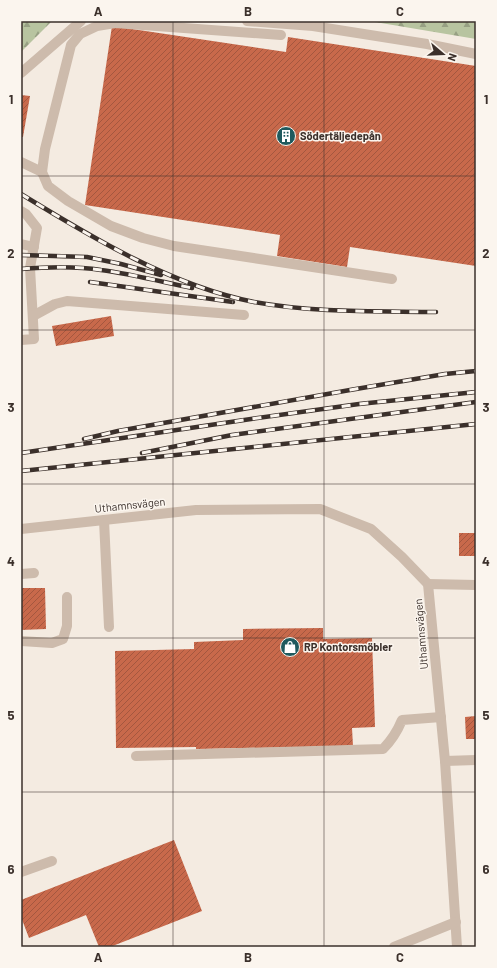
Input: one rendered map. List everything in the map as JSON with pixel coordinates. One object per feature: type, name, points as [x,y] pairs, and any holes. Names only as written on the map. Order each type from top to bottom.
[{"type":"street","points":[[21,73],[82,21]]},
{"type":"street","points":[[247,21],[313,26],[426,44],[476,54]]},
{"type":"street","points":[[281,35],[115,23],[97,26],[80,34],[71,45],[45,149],[42,172],[48,186],[68,201],[111,226],[143,238],[174,246],[392,279]]},
{"type":"street","points":[[21,162],[42,172]]},
{"type":"street","points":[[21,211],[26,214],[37,228],[30,268],[34,339],[21,340]]},
{"type":"street","points":[[21,244],[34,247]]},
{"type":"street","points":[[33,316],[55,304],[67,301],[244,315]]},
{"type":"street","name":"Uthamnsvägen","points":[[21,529],[196,510],[320,509],[371,529],[402,557],[428,584],[445,761],[457,947]]},
{"type":"street","points":[[104,520],[109,627]]},
{"type":"street","points":[[21,574],[34,573]]},
{"type":"street","points":[[428,584],[476,585]]},
{"type":"street","points":[[21,641],[52,644],[63,639],[67,626],[67,597]]},
{"type":"street","points":[[136,756],[383,749],[390,742],[402,720],[441,717]]},
{"type":"street","points":[[445,761],[476,760]]},
{"type":"street","points":[[21,872],[52,861]]},
{"type":"street","points":[[394,947],[456,922]]},
{"type":"green space","points":[[21,21],[52,21],[21,52]]},
{"type":"green space","points":[[369,21],[476,21],[476,39]]},
{"type":"building","name":"Södertäljedepån","points":[[112,26],[286,52],[288,37],[476,66],[476,266],[350,247],[347,267],[277,256],[280,235],[85,205]]},
{"type":"building","points":[[21,95],[30,96],[23,137],[21,137]]},
{"type":"building","points":[[111,316],[114,336],[56,346],[52,326]]},
{"type":"building","points":[[459,533],[476,533],[476,556],[459,556]]},
{"type":"building","points":[[21,588],[45,588],[46,629],[21,630]]},
{"type":"building","points":[[323,628],[323,639],[372,638],[375,727],[352,728],[353,746],[196,749],[196,747],[116,748],[115,651],[194,649],[194,642],[243,640],[243,629]]},
{"type":"building","points":[[476,716],[476,739],[466,739],[465,717]]},
{"type":"building","points":[[174,840],[202,911],[110,947],[99,947],[86,915],[29,938],[21,917],[21,900]]},
{"type":"railway","points":[[21,194],[75,227],[133,258],[163,272],[223,295],[277,306],[322,310],[436,312]]},
{"type":"railway","points":[[21,255],[87,257],[121,264],[161,275]]},
{"type":"railway","points":[[21,269],[61,267],[91,269],[192,288]]},
{"type":"railway","points":[[90,282],[233,302]]},
{"type":"railway","points":[[84,439],[118,431],[350,390],[445,374],[476,371]]},
{"type":"railway","points":[[21,453],[359,404],[476,392]]},
{"type":"railway","points":[[142,453],[232,435],[476,402]]},
{"type":"railway","points":[[21,471],[476,424]]},
{"type":"place","name":"Södertäljedepån","points":[[286,136]]},
{"type":"place","name":"RP Kontorsmöbler","points":[[290,647]]}]
